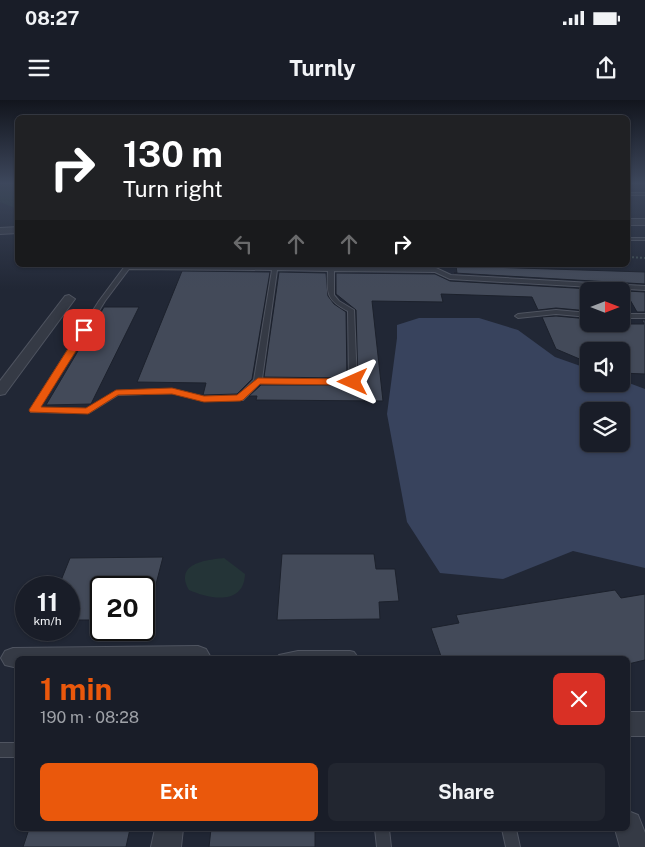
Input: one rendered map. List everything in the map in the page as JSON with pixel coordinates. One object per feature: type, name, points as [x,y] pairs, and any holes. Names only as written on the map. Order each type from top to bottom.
[{"type":"street","points":[[630,222],[643,224]]},
{"type":"street","points":[[0,231],[15,230]]},
{"type":"street","points":[[0,391],[69,299]]},
{"type":"street","points":[[630,724],[645,724]]},
{"type":"street","points":[[166,847],[169,831]]},
{"type":"lane","points":[[630,239],[645,238]]},
{"type":"lane","points":[[275,268],[258,381],[240,398],[204,399],[172,391],[116,392],[88,411],[34,410],[102,301],[127,267],[331,268],[436,270],[450,277],[645,288]]},
{"type":"lane","points":[[258,381],[353,382],[351,310],[337,304],[330,295],[331,268]]},
{"type":"lane","points":[[518,316],[556,312],[580,314]]},
{"type":"lane","points":[[630,316],[645,316]]},
{"type":"lane","points":[[298,656],[350,656]]},
{"type":"lane","points":[[0,750],[15,750]]},
{"type":"lane","points":[[382,831],[384,847]]},
{"type":"lane","points":[[509,831],[513,847]]},
{"type":"path","points":[[630,257],[645,258]]},
{"type":"shaded area","points":[[224,558],[245,574],[239,591],[224,597],[215,597],[189,590],[185,581],[189,569],[201,562]]},
{"type":"water","points":[[419,318],[479,318],[518,330],[555,357],[580,366],[580,392],[630,392],[630,383],[645,389],[645,568],[573,551],[503,579],[440,573],[407,522],[387,414],[397,325]]},
{"type":"building","points":[[456,267],[645,272],[645,284],[630,282],[454,273],[457,273]]},
{"type":"building","points":[[182,271],[270,272],[252,379],[237,394],[203,395],[206,383],[137,382]]},
{"type":"building","points":[[279,272],[326,273],[328,296],[334,304],[346,312],[347,378],[264,377]]},
{"type":"building","points":[[336,273],[435,274],[450,281],[580,288],[580,310],[556,308],[538,310],[532,297],[441,294],[443,302],[372,301],[383,401],[256,400],[257,396],[249,396],[261,385],[358,385],[356,310],[336,294]]},
{"type":"building","points":[[630,291],[645,292],[645,312],[637,312],[630,300]]},
{"type":"building","points":[[104,307],[139,307],[91,404],[46,405]]},
{"type":"building","points":[[542,317],[580,318],[580,332],[630,332],[630,324],[644,324],[642,320],[645,320],[645,374],[630,373],[630,342],[580,342],[580,359],[556,349]]},
{"type":"building","points":[[282,554],[374,554],[376,569],[395,569],[399,601],[379,602],[380,619],[277,620]]},
{"type":"building","points":[[163,557],[155,588],[155,576],[90,576],[90,620],[80,620],[80,576],[63,576],[70,558]]},
{"type":"building","points":[[615,590],[621,598],[645,594],[645,660],[630,664],[630,656],[441,656],[431,628],[459,623],[456,615]]},
{"type":"building","points":[[28,831],[130,831],[126,847],[23,847]]},
{"type":"building","points":[[211,831],[315,831],[315,847],[209,847]]},
{"type":"route","points":[[84,330],[34,410],[88,411],[116,392],[172,391],[204,399],[240,398],[258,381],[353,382]]}]
